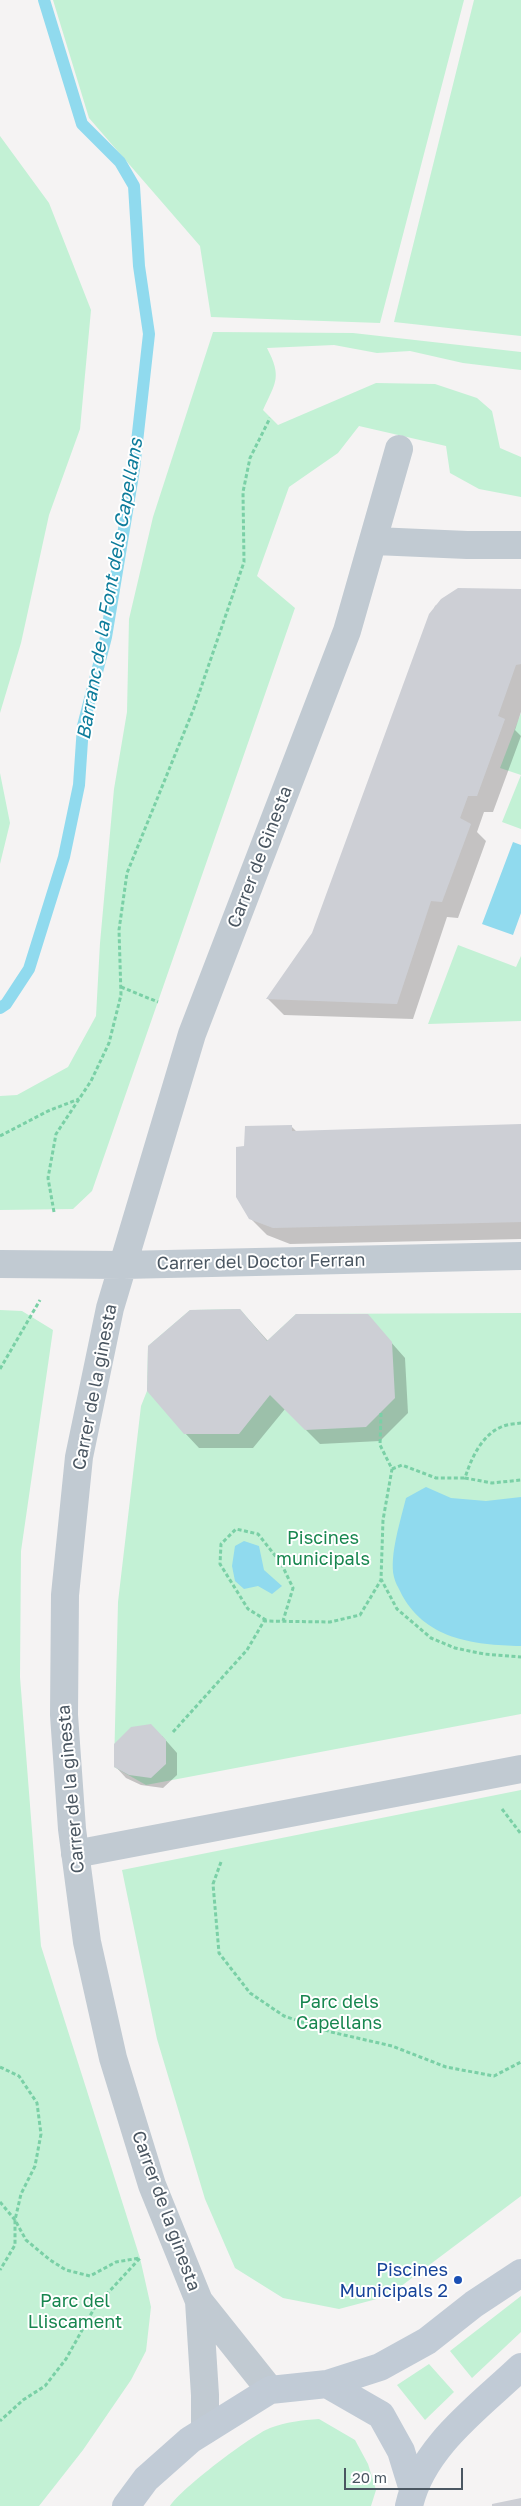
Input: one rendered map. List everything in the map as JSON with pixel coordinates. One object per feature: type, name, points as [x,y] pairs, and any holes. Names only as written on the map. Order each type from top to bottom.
[{"type":"main road","points":[[126,2506],[146,2479],[205,2430],[270,2390],[328,2384],[380,2367],[427,2341],[474,2304],[521,2273]]},
{"type":"main road","points":[[411,2498],[442,2441],[521,2367]]},
{"type":"main road","points":[[328,2384],[381,2415],[400,2450],[411,2498]]},
{"type":"street","name":"Carrer de Ginesta","points":[[123,1265],[192,1034],[347,632],[399,449]]},
{"type":"street","points":[[374,541],[521,545]]},
{"type":"street","name":"Carrer del Doctor Ferran","points":[[0,1264],[123,1265],[521,1256]]},
{"type":"street","name":"Carrer de la ginesta","points":[[123,1265],[110,1308],[79,1457],[65,1595],[64,1715],[75,1854],[87,1942],[113,2058],[152,2185],[199,2301],[270,2390]]},
{"type":"street","points":[[75,1854],[521,1769]]},
{"type":"street","name":"Carrer de la ginesta","points":[[199,2301],[205,2395],[205,2430]]},
{"type":"path","points":[[54,1212],[48,1178],[56,1134],[91,1081],[109,1043],[121,987],[119,930],[127,873],[194,708],[244,562],[243,492],[250,458],[270,418]]},
{"type":"path","points":[[121,987],[158,1002]]},
{"type":"path","points":[[0,1136],[48,1111],[79,1099]]},
{"type":"path","points":[[0,1369],[60,1264]]},
{"type":"path","points":[[380,1412],[380,1445],[392,1469],[382,1520],[381,1579],[397,1609],[431,1638],[455,1648],[484,1654],[521,1657]]},
{"type":"path","points":[[465,1478],[469,1464],[481,1444],[501,1427],[521,1423]]},
{"type":"path","points":[[392,1469],[402,1465],[436,1478],[465,1478],[492,1483],[521,1480]]},
{"type":"path","points":[[283,1621],[293,1588],[281,1563],[258,1534],[236,1529],[221,1544],[220,1564],[248,1609],[267,1620],[283,1621],[330,1622],[360,1614],[381,1579]]},
{"type":"path","points":[[173,1732],[247,1650],[264,1620],[267,1620]]},
{"type":"path","points":[[234,1823],[213,1884],[219,1953],[250,1994],[284,2016],[332,2032],[392,2046],[446,2067],[494,2076],[521,2062]]},
{"type":"path","points":[[0,2067],[19,2076],[37,2103],[40,2134],[34,2166],[21,2194],[15,2220],[14,2244],[0,2270]]},
{"type":"path","points":[[0,2202],[15,2220],[26,2240],[50,2260],[66,2270],[90,2276],[116,2262],[140,2258],[95,2308],[66,2359],[44,2386],[22,2400],[0,2421]]},
{"type":"green space","points":[[53,0],[464,0],[380,323],[211,317],[200,246],[89,118]]},
{"type":"green space","points":[[474,0],[521,0],[521,336],[394,322]]},
{"type":"green space","points":[[0,136],[49,203],[91,310],[80,429],[49,515],[21,643],[0,713]]},
{"type":"green space","points":[[213,332],[353,333],[521,352],[521,370],[463,363],[410,351],[377,353],[334,345],[267,348],[275,366],[276,379],[263,410],[278,425],[376,383],[435,384],[477,398],[492,411],[500,448],[521,457],[521,497],[479,489],[450,473],[446,446],[359,426],[338,453],[289,487],[257,576],[295,608],[92,1191],[73,1209],[0,1210],[0,1096],[17,1095],[68,1067],[96,1016],[100,943],[114,789],[127,712],[129,619],[153,517]]},
{"type":"green space","points":[[521,713],[521,775],[500,768]]},
{"type":"green space","points":[[0,773],[10,823],[0,864]]},
{"type":"green space","points":[[521,775],[521,829],[502,822]]},
{"type":"green space","points":[[458,945],[516,967],[521,956],[521,1021],[428,1024]]},
{"type":"green space","name":"Piscines municipals","points":[[240,1309],[267,1341],[296,1314],[521,1313],[521,1714],[146,1785],[114,1767],[118,1602],[141,1406],[147,1391],[148,1346],[190,1310]]},
{"type":"green space","name":"Parc del Lliscament","points":[[0,1310],[22,1311],[53,1330],[21,1551],[20,1677],[41,1946],[140,2258],[151,2307],[146,2351],[131,2380],[83,2450],[39,2506],[0,2506]]},
{"type":"green space","name":"Parc dels Capellans","points":[[521,1790],[521,2196],[388,2296],[339,2309],[283,2298],[235,2268],[205,2199],[157,2039],[122,1870]]},
{"type":"green space","points":[[521,2296],[521,2332],[472,2378],[450,2351]]},
{"type":"green space","points":[[429,2364],[454,2392],[425,2420],[397,2385]]},
{"type":"green space","points":[[319,2419],[355,2440],[368,2464],[376,2490],[371,2506],[170,2506],[188,2487],[233,2451],[260,2433],[282,2424]]},
{"type":"water","points":[[513,842],[521,845],[521,913],[513,935],[482,924]]},
{"type":"water","points":[[426,1487],[451,1498],[486,1501],[521,1497],[521,1646],[485,1644],[451,1636],[422,1620],[410,1607],[400,1591],[394,1579],[393,1559],[406,1498]]},
{"type":"water","points":[[244,1541],[259,1546],[264,1570],[282,1586],[272,1594],[258,1586],[244,1589],[235,1581],[232,1566],[235,1546]]},
{"type":"building","points":[[458,588],[521,589],[521,664],[516,665],[498,716],[505,719],[477,796],[468,796],[460,818],[471,824],[442,902],[431,901],[397,1004],[266,999],[312,933],[429,614],[441,599]]},
{"type":"building","points":[[521,1124],[521,1222],[273,1228],[249,1219],[236,1197],[236,1147],[244,1146],[245,1126],[292,1125],[292,1131]]},
{"type":"building","points":[[240,1309],[267,1341],[296,1314],[368,1314],[392,1342],[395,1398],[366,1427],[305,1430],[270,1395],[239,1434],[184,1434],[147,1391],[148,1346],[190,1310]]},
{"type":"building","points":[[151,1724],[166,1740],[166,1764],[151,1778],[129,1775],[114,1767],[114,1744],[131,1727]]},
{"type":"building","points":[[521,2498],[521,2506],[492,2506],[492,2504]]},
{"type":"waterway","name":"Barranc de la Font dels Capellans","points":[[0,1008],[6,1004],[29,969],[64,857],[79,785],[83,726],[106,637],[134,469],[149,334],[139,266],[134,186],[120,162],[82,124],[44,0]]},
{"type":"place","name":"Piscines Municipals 2","points":[[458,2280]]}]
